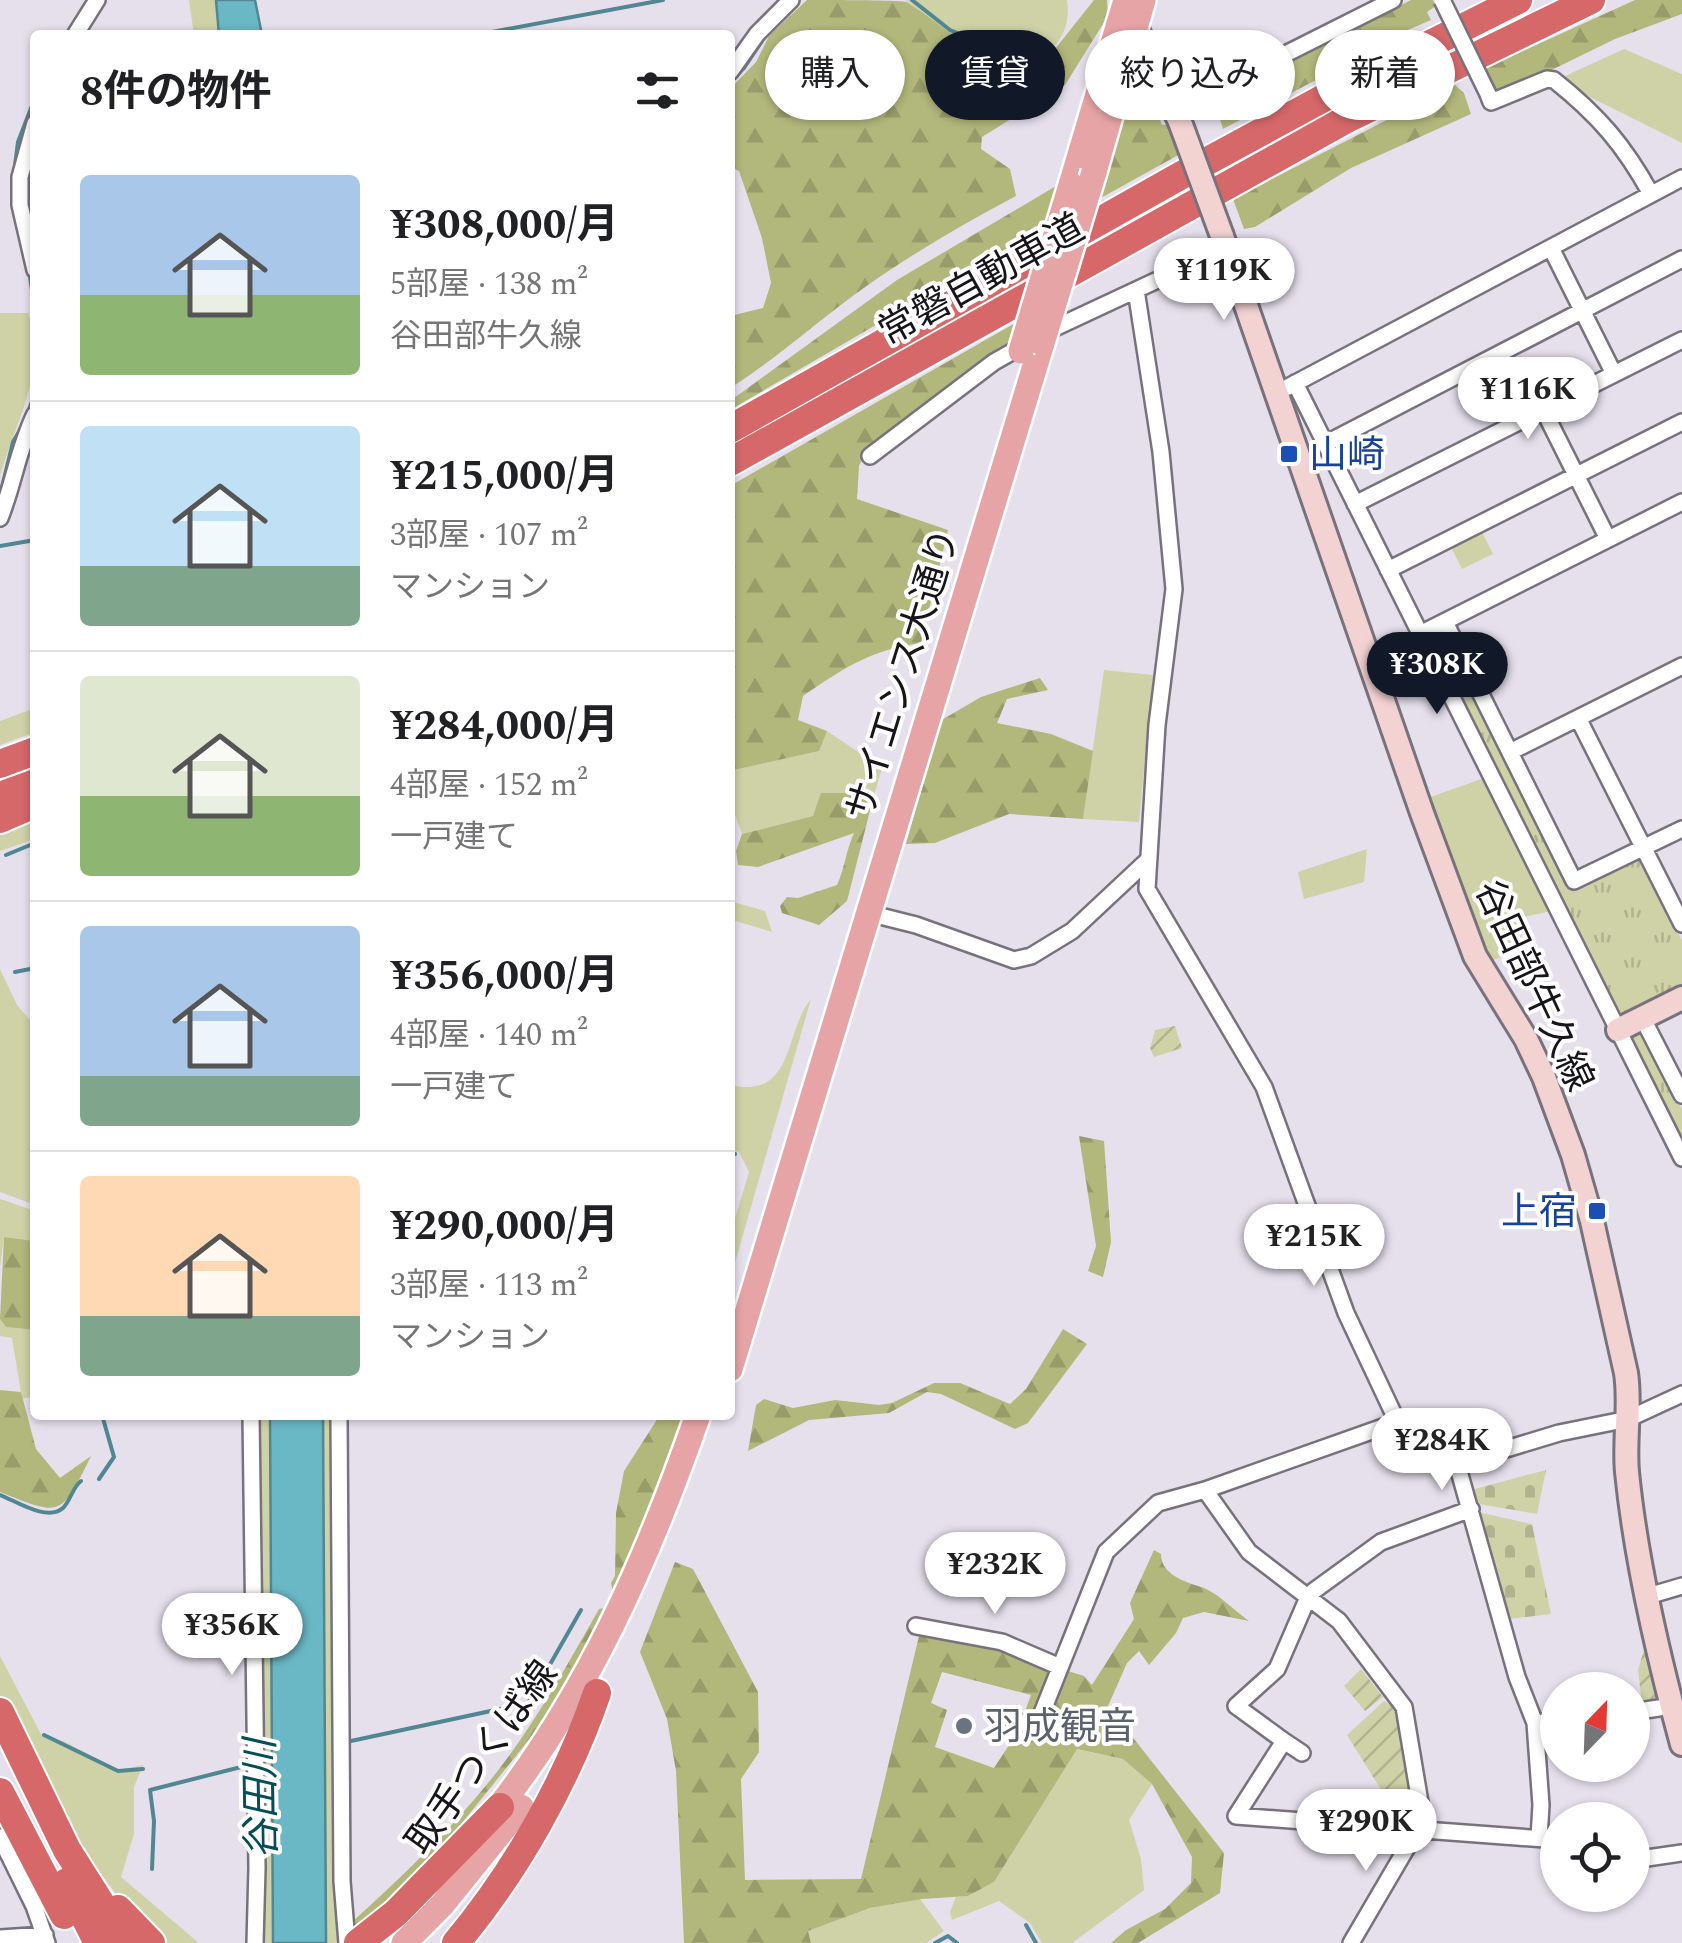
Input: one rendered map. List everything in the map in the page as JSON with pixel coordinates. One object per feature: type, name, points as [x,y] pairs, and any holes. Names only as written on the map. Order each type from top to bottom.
[{"type":"highway","name":"常磐自動車道","points":[[735,426],[1332,93],[1518,0]]},
{"type":"highway","name":"常磐自動車道","points":[[735,459],[1345,120],[1591,0]]},
{"type":"highway","points":[[0,764],[30,753]]},
{"type":"highway","points":[[0,796],[30,785]]},
{"type":"highway","points":[[0,820],[30,806]]},
{"type":"highway","points":[[456,1943],[532,1831],[580,1742],[597,1693]]},
{"type":"highway","points":[[0,1712],[74,1864],[126,1943]]},
{"type":"highway","points":[[0,1755],[13,1798],[79,1943]]},
{"type":"highway","points":[[13,1798],[98,1943]]},
{"type":"highway","points":[[358,1943],[396,1912],[500,1806]]},
{"type":"highway","points":[[53,1819],[119,1911],[151,1943]]},
{"type":"main road","name":"サイエンス大通り","points":[[1130,1],[1134,30]]},
{"type":"main road","name":"サイエンス大通り","points":[[735,1352],[868,913],[1082,179],[1130,1]]},
{"type":"main road","name":"サイエンス大通り","points":[[1082,179],[1107,120]]},
{"type":"main road","name":"谷田部牛久線","points":[[1177,120],[1286,388],[1422,813],[1476,956],[1526,1039],[1579,1171],[1626,1373],[1627,1473],[1648,1596],[1682,1744]]},
{"type":"main road","name":"サイエンス大通り","points":[[735,1298],[1032,347]]},
{"type":"main road","points":[[1618,1030],[1682,998]]},
{"type":"main road","points":[[629,1611],[696,1420]]},
{"type":"main road","points":[[629,1611],[686,1496],[713,1420]]},
{"type":"main road","name":"取手つくば線","points":[[404,1943],[442,1905],[514,1816],[566,1742],[597,1693],[629,1611]]},
{"type":"main road","name":"取手つくば線","points":[[380,1943],[426,1896],[500,1806],[629,1611]]},
{"type":"street","points":[[78,30],[97,0]]},
{"type":"street","points":[[735,65],[757,34],[791,0]]},
{"type":"street","points":[[1295,50],[1393,0]]},
{"type":"street","points":[[1442,0],[1492,102],[1554,80],[1591,110],[1620,142],[1651,194]]},
{"type":"street","points":[[30,141],[20,177],[20,204],[30,248]]},
{"type":"street","points":[[1682,178],[1286,388],[1325,444],[1682,1158]]},
{"type":"street","points":[[870,456],[994,362],[1062,322],[1136,290],[1224,242]]},
{"type":"street","points":[[1551,248],[1614,374]]},
{"type":"street","points":[[1325,444],[1682,260]]},
{"type":"street","points":[[1136,290],[1160,452],[1174,589],[1158,725],[1147,889],[1264,1087],[1346,1313],[1395,1416],[1457,1464],[1517,1677],[1534,1723],[1541,1805],[1539,1838],[1236,1816],[1284,1741]]},
{"type":"street","points":[[1355,504],[1682,340]]},
{"type":"street","points":[[1544,410],[1608,539]]},
{"type":"street","points":[[1388,570],[1682,422]]},
{"type":"street","points":[[0,518],[30,425]]},
{"type":"street","points":[[1420,634],[1682,502]]},
{"type":"street","points":[[1445,622],[1574,881],[1682,829]]},
{"type":"street","points":[[1510,752],[1682,666]]},
{"type":"street","points":[[1578,718],[1682,924]]},
{"type":"street","points":[[868,913],[916,925],[1014,960],[1030,956],[1072,930],[1149,859]]},
{"type":"street","points":[[1642,1018],[1682,1096]]},
{"type":"street","points":[[1457,1464],[1559,1433],[1628,1419],[1682,1394]]},
{"type":"street","points":[[251,1420],[255,1943]]},
{"type":"street","points":[[339,1420],[342,1881],[348,1943]]},
{"type":"street","points":[[1012,1720],[1036,1723],[1106,1552],[1158,1503],[1400,1421]]},
{"type":"street","points":[[1205,1490],[1249,1552],[1339,1622],[1404,1707],[1421,1832],[1351,1943]]},
{"type":"street","points":[[1302,1753],[1236,1706],[1276,1669],[1309,1596],[1381,1542],[1471,1509]]},
{"type":"street","points":[[1648,1596],[1682,1586]]},
{"type":"street","points":[[916,1626],[1002,1642],[1060,1667]]},
{"type":"street","points":[[1650,1709],[1672,1706]]},
{"type":"street","points":[[1534,1723],[1540,1722]]},
{"type":"street","points":[[0,1837],[46,1939],[0,1938]]},
{"type":"street","points":[[1650,1858],[1682,1853]]},
{"type":"green space","points":[[189,0],[216,0],[219,30],[193,30]]},
{"type":"green space","points":[[807,0],[907,2],[947,30],[925,30],[925,120],[1009,120],[982,137],[981,149],[1010,169],[1016,196],[886,273],[735,385],[735,315],[763,308],[771,283],[762,238],[739,171],[735,169],[735,84],[756,62],[765,44],[765,120],[905,120],[905,30],[775,30]]},
{"type":"green space","points":[[906,0],[1067,0],[1064,30],[943,30]]},
{"type":"green space","points":[[1094,0],[1107,0],[1108,16],[1099,30],[1085,30],[1085,53],[1065,85],[1065,36]]},
{"type":"green space","points":[[1411,0],[1433,0],[1436,6],[1427,12],[1431,20],[1408,30],[1352,30]]},
{"type":"green space","points":[[1635,0],[1682,0],[1682,14],[1494,93],[1483,69]]},
{"type":"green space","points":[[1315,49],[1315,80],[1295,91],[1295,59]]},
{"type":"green space","points":[[1624,49],[1682,74],[1682,143],[1564,84],[1565,76]]},
{"type":"green space","points":[[1455,85],[1464,93],[1471,114],[1351,168],[1255,227],[1244,229],[1233,199],[1387,120],[1455,120]]},
{"type":"green space","points":[[1120,120],[1160,120],[1162,125],[1171,124],[1182,153],[1099,199]]},
{"type":"green space","points":[[1220,120],[1240,120],[1223,129]]},
{"type":"green space","points":[[1056,186],[1044,227],[735,407],[735,397],[897,280]]},
{"type":"green space","points":[[0,313],[28,313],[30,385],[0,476]]},
{"type":"green space","points":[[1017,322],[1012,346],[967,373],[868,447],[859,466],[857,499],[948,530],[921,643],[887,650],[858,662],[803,696],[798,720],[827,731],[819,751],[735,770],[735,483]]},
{"type":"green space","points":[[1480,528],[1493,554],[1462,569],[1449,543]]},
{"type":"green space","points":[[1450,647],[1571,890],[1636,858],[1644,861],[1682,940],[1682,985],[1623,1015],[1616,1012],[1437,654]]},
{"type":"green space","points":[[1104,670],[1153,675],[1139,822],[1083,819]]},
{"type":"green space","points":[[1040,678],[1048,690],[1007,699],[997,723],[1051,734],[1093,751],[1083,819],[1009,814],[935,843],[906,844],[940,721],[981,697]]},
{"type":"green space","points":[[30,710],[30,734],[0,745],[0,721]]},
{"type":"green space","points":[[827,731],[882,768],[873,799],[854,794],[813,816],[742,834],[735,815],[735,770],[818,751]]},
{"type":"green space","points":[[1484,778],[1551,911],[1515,919],[1525,949],[1488,962],[1425,799]]},
{"type":"green space","points":[[821,793],[854,793],[873,799],[847,901],[819,925],[782,913],[780,906],[787,897],[798,898],[837,885],[854,833],[758,867],[738,865],[736,851],[742,834],[813,816]]},
{"type":"green space","points":[[30,817],[30,841],[0,851],[0,830]]},
{"type":"green space","points":[[1367,849],[1364,882],[1304,899],[1298,872]]},
{"type":"green space","points":[[735,902],[765,911],[772,932],[736,921]]},
{"type":"green space","points":[[0,969],[17,1005],[30,1020],[30,1203],[0,1192]]},
{"type":"green space","points":[[811,999],[735,1263],[735,1218],[749,1172],[735,1151],[735,1085],[751,1087],[777,1073]]},
{"type":"green space","points":[[1175,1026],[1182,1048],[1154,1057],[1150,1048],[1155,1030]]},
{"type":"green space","points":[[1641,1032],[1682,1109],[1682,1145],[1630,1042],[1631,1037]]},
{"type":"green space","points":[[1079,1136],[1104,1141],[1111,1242],[1103,1277],[1088,1271],[1096,1246]]},
{"type":"green space","points":[[0,1199],[30,1209],[30,1240],[4,1237],[0,1267]]},
{"type":"green space","points":[[4,1237],[30,1240],[30,1329],[6,1327],[0,1319]]},
{"type":"green space","points":[[0,1319],[6,1327],[30,1329],[30,1397],[22,1399],[12,1338],[0,1336]]},
{"type":"green space","points":[[1063,1329],[1087,1344],[1028,1423],[1015,1429],[941,1394],[927,1392],[889,1413],[809,1420],[748,1451],[756,1405],[764,1399],[793,1408],[835,1400],[879,1405],[934,1383],[960,1383],[1010,1404],[1026,1389]]},
{"type":"green space","points":[[0,1390],[21,1392],[36,1449],[60,1478],[91,1456],[73,1491],[58,1506],[48,1508],[0,1492]]},
{"type":"green space","points":[[256,1420],[270,1420],[272,1943],[259,1943]]},
{"type":"green space","points":[[323,1420],[335,1420],[343,1938],[326,1943]]},
{"type":"green space","points":[[657,1420],[682,1420],[614,1597],[611,1583],[615,1576],[616,1513],[624,1471]]},
{"type":"green space","points":[[1546,1470],[1537,1514],[1473,1503],[1471,1490]]},
{"type":"green space","points":[[1482,1513],[1532,1524],[1551,1614],[1508,1619],[1478,1516]]},
{"type":"green space","points":[[1154,1550],[1161,1554],[1170,1572],[1207,1589],[1249,1621],[1204,1612],[1183,1618],[1176,1633],[1149,1665],[1139,1651],[1127,1663],[1108,1706],[1224,1853],[1220,1893],[1138,1943],[1111,1943],[1126,1930],[1165,1909],[1191,1883],[1192,1857],[1152,1784],[1123,1759],[1077,1749],[994,1882],[968,1896],[870,1908],[808,1931],[811,1943],[684,1943],[676,1771],[667,1719],[640,1652],[675,1562],[693,1569],[758,1692],[759,1752],[741,1779],[745,1880],[861,1879],[919,1636],[942,1632],[1084,1676],[1092,1685],[1134,1619],[1130,1603]],"holes":[[[942,1672],[1031,1695],[1017,1733],[994,1768],[935,1747],[947,1710],[931,1703]]]},
{"type":"green space","points":[[609,1607],[553,1709],[536,1731],[429,1864],[395,1901],[351,1935],[351,1923],[463,1813],[511,1754],[599,1609]]},
{"type":"green space","points":[[1650,1645],[1661,1701],[1650,1703],[1650,1672],[1638,1670],[1645,1646]]},
{"type":"green space","points":[[0,1656],[42,1736],[63,1741],[119,1770],[143,1765],[134,1787],[134,1834],[121,1877],[199,1943],[166,1943],[116,1894],[74,1838],[0,1698]]},
{"type":"green space","points":[[1361,1669],[1383,1697],[1365,1711],[1344,1686]]},
{"type":"green space","points":[[1384,1701],[1392,1705],[1398,1718],[1416,1825],[1345,1822],[1383,1808],[1380,1788],[1347,1735]]},
{"type":"green space","points":[[1076,1749],[1123,1759],[1152,1784],[1129,1820],[1141,1859],[1144,1890],[1072,1943],[1042,1943],[1030,1923],[999,1901],[952,1920],[950,1912],[956,1897],[968,1896],[994,1882]]},
{"type":"green space","points":[[920,1899],[944,1931],[926,1943],[811,1943],[808,1931],[870,1908]]},
{"type":"water","points":[[216,0],[255,0],[261,30],[219,30]]},
{"type":"water","points":[[270,1420],[323,1420],[326,1943],[273,1943]]},
{"type":"waterway","points":[[69,30],[88,0]]},
{"type":"waterway","points":[[503,30],[663,0]]},
{"type":"waterway","points":[[912,0],[950,30]]},
{"type":"waterway","points":[[735,78],[765,36]]},
{"type":"waterway","points":[[14,173],[18,142],[30,111]]},
{"type":"waterway","points":[[29,270],[30,277]]},
{"type":"waterway","points":[[28,413],[30,407]]},
{"type":"waterway","points":[[2,487],[13,442],[20,430]]},
{"type":"waterway","points":[[0,546],[30,541]]},
{"type":"waterway","points":[[6,855],[30,845]]},
{"type":"waterway","points":[[15,972],[30,969]]},
{"type":"waterway","points":[[99,1479],[114,1457],[103,1420]]},
{"type":"waterway","points":[[0,1495],[40,1512],[56,1512],[66,1505],[81,1481]]},
{"type":"waterway","points":[[351,1741],[528,1703],[581,1610]]},
{"type":"waterway","points":[[44,1735],[118,1771],[143,1769]]},
{"type":"waterway","name":"谷田川","points":[[152,1869],[154,1821],[150,1790],[249,1765]]},
{"type":"waterway","points":[[1026,1925],[1036,1943]]},
{"type":"waterway","points":[[935,1943],[948,1936],[957,1943]]},
{"type":"place","name":"山崎","points":[[1289,454]]},
{"type":"place","name":"上宿","points":[[1597,1211]]},
{"type":"place","name":"羽成観音","points":[[964,1726]]}]
